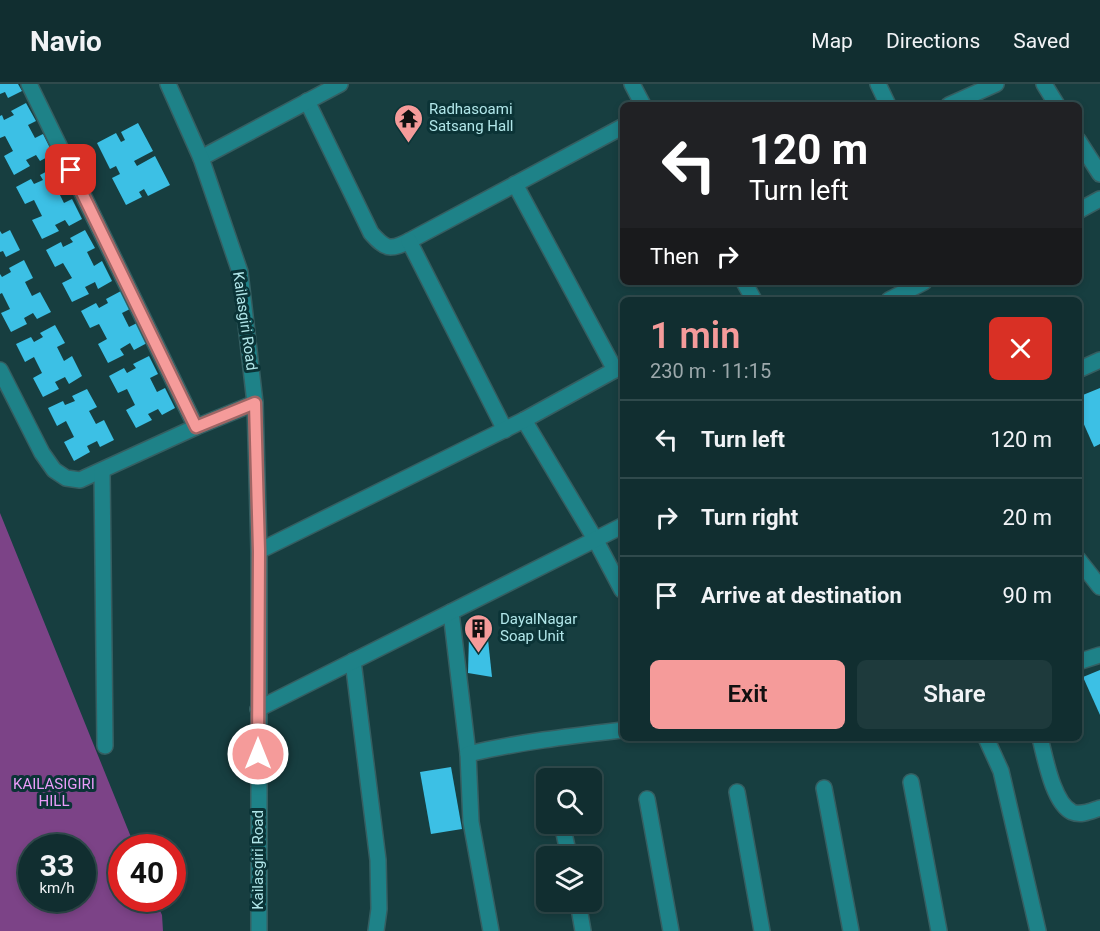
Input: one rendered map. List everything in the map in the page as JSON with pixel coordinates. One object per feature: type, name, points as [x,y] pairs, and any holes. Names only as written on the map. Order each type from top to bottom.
[{"type":"street","points":[[29,84],[196,427]]},
{"type":"street","name":"Kailasgiri Road","points":[[168,84],[201,158],[240,272],[255,403],[259,551],[259,931]]},
{"type":"street","points":[[201,158],[340,84]]},
{"type":"street","points":[[632,84],[641,102]]},
{"type":"street","points":[[878,84],[887,102]]},
{"type":"street","points":[[956,102],[996,84]]},
{"type":"street","points":[[1044,84],[1055,102]]},
{"type":"street","points":[[307,101],[371,233],[380,243],[389,248],[409,241],[620,128]]},
{"type":"street","points":[[1082,146],[1100,174]]},
{"type":"street","points":[[259,551],[505,430],[619,368],[515,184]]},
{"type":"street","points":[[1082,209],[1100,199]]},
{"type":"street","points":[[409,241],[505,430]]},
{"type":"street","points":[[895,297],[918,285]]},
{"type":"street","points":[[1082,368],[1100,360]]},
{"type":"street","points":[[0,370],[42,453],[54,470],[66,478],[80,480],[255,403]]},
{"type":"street","points":[[524,420],[595,539],[620,586]]},
{"type":"street","points":[[102,471],[105,746]]},
{"type":"street","points":[[258,709],[620,527]]},
{"type":"street","points":[[1082,564],[1100,587]]},
{"type":"street","points":[[451,612],[468,754],[471,822],[491,931]]},
{"type":"street","points":[[1082,661],[1100,655]]},
{"type":"street","points":[[353,661],[378,860],[379,909],[376,931]]},
{"type":"street","points":[[468,754],[527,742],[620,730]]},
{"type":"street","points":[[987,741],[1001,771],[1038,931]]},
{"type":"street","points":[[1041,741],[1061,804],[1072,812],[1083,813],[1100,808]]},
{"type":"street","points":[[911,782],[939,931]]},
{"type":"street","points":[[824,788],[851,931]]},
{"type":"street","points":[[737,792],[762,931]]},
{"type":"street","points":[[647,799],[671,931]]},
{"type":"street","points":[[580,912],[583,931]]},
{"type":"green space","name":"KAILASIGIRI HILL","points":[[0,513],[130,834],[108,834],[108,912],[161,912],[163,931],[0,931]]},
{"type":"building","points":[[0,84],[18,84],[22,91],[8,98],[5,92],[0,94]]},
{"type":"building","points":[[26,103],[36,121],[28,125],[35,138],[43,134],[53,154],[40,161],[36,155],[26,160],[30,166],[14,175],[4,156],[13,151],[5,136],[0,138],[0,116],[2,115],[4,120],[14,115],[11,111]]},
{"type":"building","points":[[138,123],[153,151],[134,161],[137,166],[155,156],[170,185],[148,196],[144,189],[139,192],[142,197],[126,205],[112,178],[120,174],[116,166],[110,169],[97,143],[116,133],[121,142],[125,140],[121,132]]},
{"type":"building","points":[[55,167],[65,185],[57,189],[64,203],[72,199],[82,219],[69,226],[65,220],[55,225],[59,231],[42,239],[32,220],[42,216],[34,200],[25,204],[16,187],[31,179],[34,184],[43,180],[40,175]]},
{"type":"building","points":[[10,230],[20,250],[6,257],[3,251],[0,252],[0,231],[2,234]]},
{"type":"building","points":[[85,230],[95,248],[87,252],[94,266],[102,261],[112,281],[98,289],[95,282],[85,287],[89,294],[72,302],[62,283],[72,278],[63,263],[55,267],[46,250],[61,242],[63,247],[73,242],[70,238]]},
{"type":"building","points":[[24,260],[33,278],[25,282],[32,296],[40,292],[51,312],[37,319],[33,313],[24,318],[27,324],[11,332],[1,313],[10,309],[2,293],[0,294],[0,274],[2,277],[11,272],[9,268]]},
{"type":"building","points":[[121,291],[130,309],[122,313],[129,327],[137,323],[147,343],[134,350],[130,343],[120,349],[124,355],[108,363],[98,344],[107,339],[99,324],[90,328],[81,311],[96,303],[99,308],[108,303],[106,299]]},
{"type":"building","points":[[55,325],[65,343],[57,347],[64,361],[72,356],[82,376],[69,384],[65,377],[55,382],[59,389],[43,397],[33,378],[42,373],[34,357],[25,362],[16,344],[31,337],[34,342],[43,337],[40,333]]},
{"type":"building","points":[[149,356],[158,374],[150,378],[157,392],[165,388],[175,408],[162,415],[158,409],[148,414],[152,420],[136,428],[126,410],[135,405],[127,389],[118,393],[109,376],[124,368],[127,373],[136,368],[133,364]]},
{"type":"building","points":[[1100,388],[1100,444],[1094,447],[1082,420],[1082,395]]},
{"type":"building","points":[[87,389],[97,407],[89,411],[96,424],[104,420],[114,440],[100,447],[97,441],[87,446],[90,452],[74,461],[64,442],[74,437],[66,421],[57,426],[48,408],[63,401],[65,405],[75,401],[72,396]]},
{"type":"building","name":"DayalNagar Soap Unit","points":[[487,630],[492,677],[468,673],[469,636]]},
{"type":"building","points":[[1100,670],[1100,715],[1083,677]]},
{"type":"building","points":[[451,767],[462,829],[431,834],[420,772]]},
{"type":"place","name":"Radhasoami Satsang Hall","points":[[408,144]]},
{"type":"place","name":"DayalNagar Soap Unit","points":[[479,654]]},
{"type":"route","points":[[71,170],[196,427],[255,403],[259,551],[258,754]]}]
